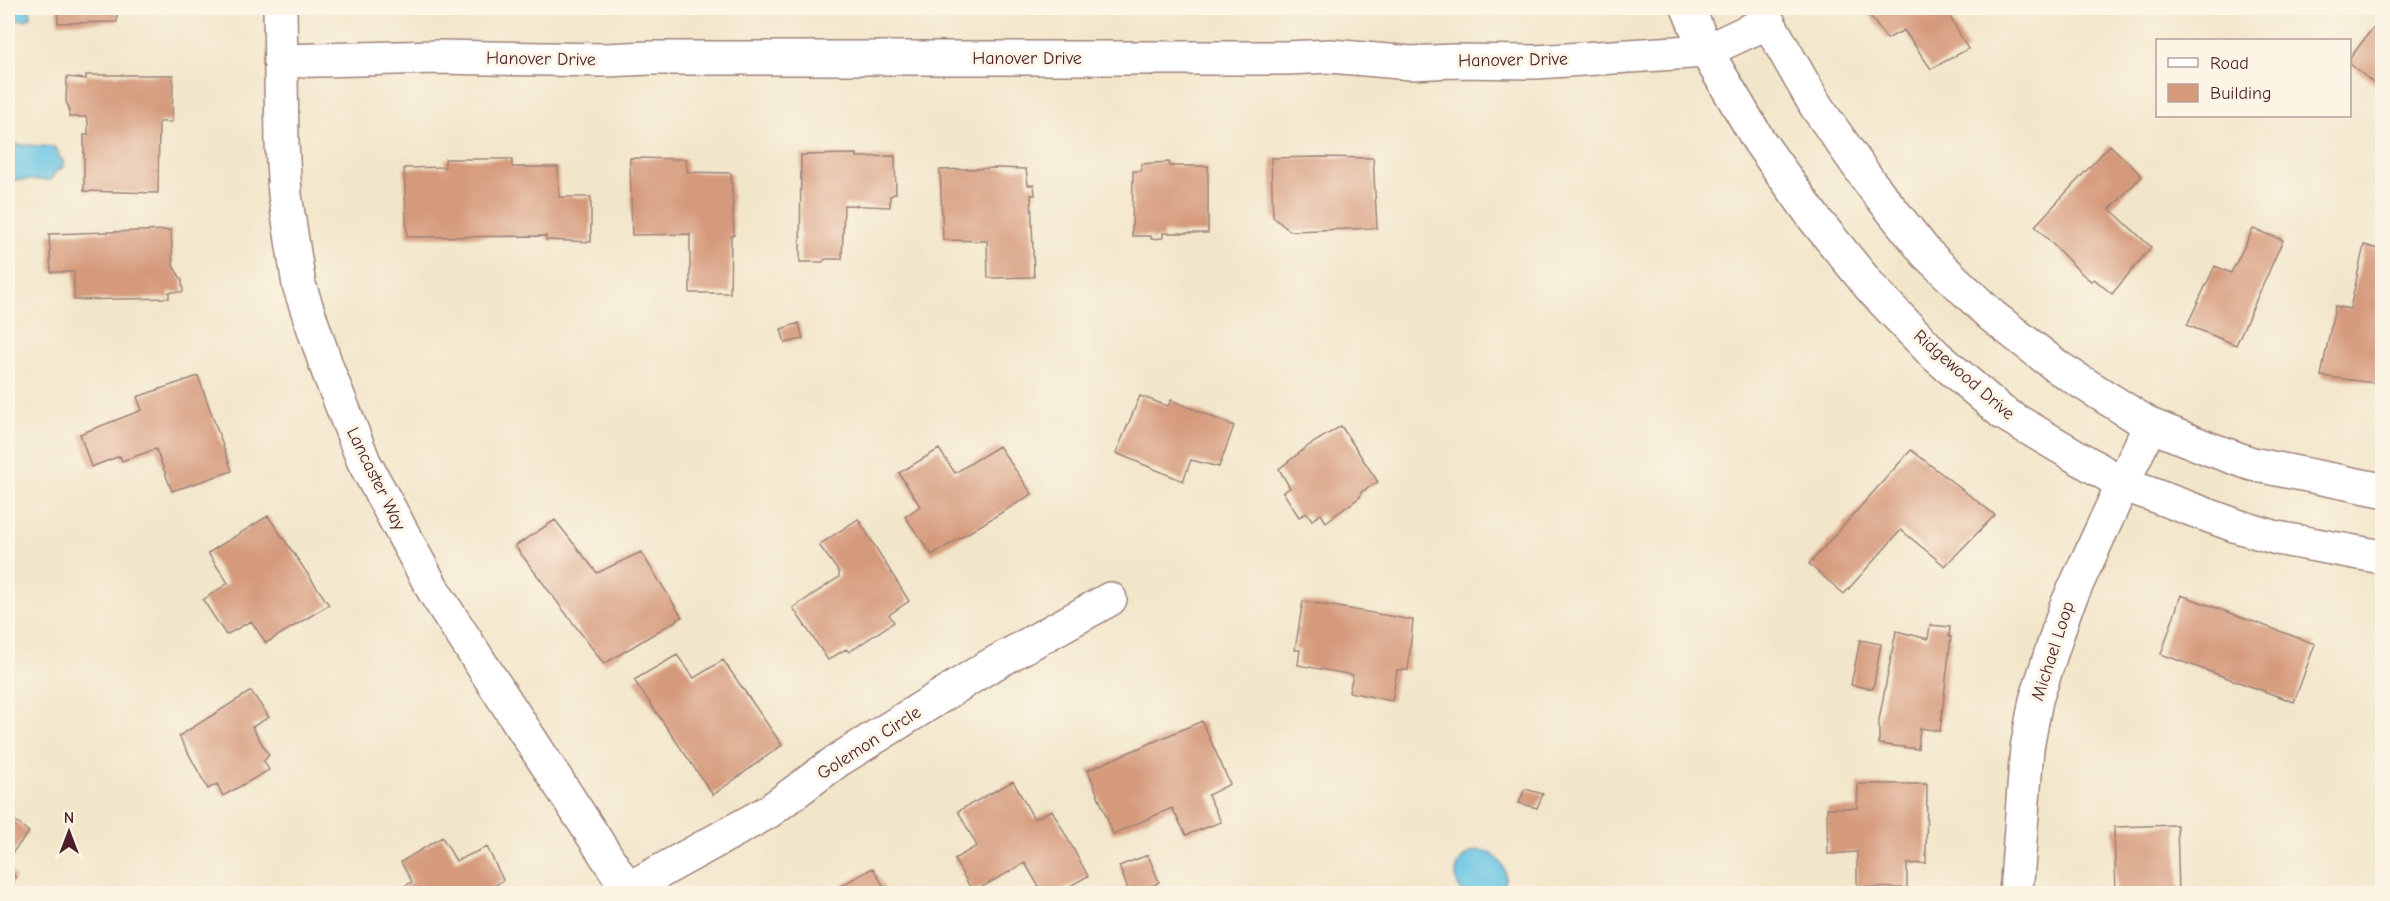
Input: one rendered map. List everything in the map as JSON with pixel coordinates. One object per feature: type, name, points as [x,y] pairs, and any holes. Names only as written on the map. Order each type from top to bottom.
[{"type":"street","name":"Lancaster Way","points":[[280,8],[285,195],[299,285],[327,368],[364,462],[435,593],[630,891]]},
{"type":"street","name":"Ridgewood Drive","points":[[1688,8],[1706,51],[1759,141],[1814,218],[1872,290],[1935,356],[2003,413],[2123,484],[2237,526],[2277,538],[2382,557]]},
{"type":"street","name":"Hanover Drive","points":[[280,61],[437,57],[605,60],[1330,56],[1411,63],[1536,62],[1706,51],[1765,15]]},
{"type":"street","points":[[1765,15],[1816,106],[1871,184],[1926,253],[1992,316],[2059,368],[2150,425],[2252,464],[2382,490]]},
{"type":"street","name":"Michael Loop","points":[[2016,894],[2027,748],[2036,700],[2066,606],[2150,425]]},
{"type":"street","name":"Golemon Circle","points":[[630,891],[768,812],[837,761],[980,671],[1110,599]]},
{"type":"water","points":[[8,8],[30,8],[31,17],[26,20],[8,19]]},
{"type":"water","points":[[8,144],[54,147],[59,153],[58,156],[63,160],[63,167],[55,172],[51,180],[8,180]]},
{"type":"water","points":[[1480,850],[1494,856],[1499,861],[1505,873],[1505,880],[1497,893],[1463,893],[1457,879],[1458,866],[1466,856]]},
{"type":"building","points":[[57,8],[117,8],[117,22],[58,23]]},
{"type":"building","points":[[1864,8],[1945,8],[1968,49],[1931,69],[1904,30],[1887,39]]},
{"type":"building","points":[[2374,8],[2382,8],[2382,16]]},
{"type":"building","points":[[2382,16],[2382,79],[2377,86],[2351,65],[2351,57],[2372,29],[2375,30]]},
{"type":"building","points":[[86,75],[173,75],[172,122],[159,122],[158,193],[84,191],[84,135],[88,135],[88,122],[86,117],[69,117],[66,102],[67,77],[86,79]]},
{"type":"building","points":[[2110,145],[2142,176],[2110,209],[2151,247],[2112,294],[2094,279],[2091,281],[2081,273],[2035,226]]},
{"type":"building","points":[[857,154],[857,157],[895,156],[896,193],[890,196],[890,207],[844,205],[842,259],[800,262],[801,155]]},
{"type":"building","points":[[630,158],[686,159],[687,172],[731,173],[734,235],[731,236],[730,293],[690,293],[690,234],[632,235]]},
{"type":"building","points":[[1271,158],[1373,158],[1377,228],[1290,231],[1273,217]]},
{"type":"building","points":[[445,159],[512,159],[512,167],[558,167],[559,197],[591,197],[591,242],[546,240],[546,236],[407,237],[404,168],[445,167]]},
{"type":"building","points":[[1169,162],[1170,166],[1208,166],[1208,233],[1163,233],[1163,238],[1151,239],[1151,236],[1132,236],[1133,171],[1141,171],[1141,164]]},
{"type":"building","points":[[1026,169],[1028,185],[1034,185],[1035,195],[1031,195],[1034,277],[988,278],[987,241],[943,240],[940,170]]},
{"type":"building","points":[[2253,229],[2283,240],[2236,345],[2187,325],[2215,266],[2231,273]]},
{"type":"building","points":[[171,230],[173,266],[182,280],[183,292],[169,292],[169,298],[74,300],[74,272],[51,272],[49,234]]},
{"type":"building","points":[[2364,245],[2382,250],[2382,384],[2321,376],[2335,306],[2350,309]]},
{"type":"building","points":[[799,323],[803,339],[785,343],[781,329]]},
{"type":"building","points":[[198,376],[232,471],[172,491],[156,449],[122,461],[120,456],[91,467],[80,434],[142,410],[137,397]]},
{"type":"building","points":[[1140,396],[1168,406],[1171,400],[1234,426],[1219,467],[1191,460],[1183,481],[1116,453]]},
{"type":"building","points":[[1341,426],[1378,482],[1361,492],[1360,497],[1326,522],[1321,514],[1312,520],[1307,513],[1299,517],[1283,492],[1290,488],[1279,469],[1308,446]]},
{"type":"building","points":[[999,446],[1032,494],[932,555],[905,517],[920,506],[899,473],[939,449],[955,473]]},
{"type":"building","points":[[1911,450],[1995,515],[1945,566],[1901,530],[1844,594],[1809,564]]},
{"type":"building","points":[[268,516],[329,605],[266,643],[251,621],[226,635],[203,600],[228,583],[208,553]]},
{"type":"building","points":[[858,519],[909,601],[889,615],[894,622],[849,652],[846,649],[828,660],[793,608],[839,577],[839,572],[819,545]]},
{"type":"building","points":[[555,520],[597,573],[641,552],[682,617],[604,664],[515,546]]},
{"type":"building","points":[[2181,595],[2315,644],[2294,702],[2161,654]]},
{"type":"building","points":[[1303,601],[1413,620],[1408,670],[1397,670],[1392,701],[1349,692],[1353,675],[1298,665],[1300,650],[1295,650]]},
{"type":"building","points":[[1930,625],[1950,627],[1949,637],[1951,637],[1940,731],[1920,728],[1918,749],[1879,744],[1879,720],[1896,631],[1928,639]]},
{"type":"building","points":[[1860,640],[1881,644],[1873,689],[1851,685]]},
{"type":"building","points":[[677,655],[694,678],[723,660],[782,745],[713,795],[634,680]]},
{"type":"building","points":[[251,691],[269,717],[252,727],[269,755],[264,761],[269,770],[223,796],[217,784],[208,789],[179,736]]},
{"type":"building","points":[[1202,721],[1230,784],[1208,795],[1221,822],[1186,835],[1172,808],[1113,834],[1088,770]]},
{"type":"building","points":[[1013,781],[1034,819],[1052,810],[1088,876],[1056,894],[1043,894],[1025,863],[973,892],[954,859],[977,846],[958,811]]},
{"type":"building","points":[[1858,784],[1927,784],[1926,863],[1907,864],[1907,888],[1857,887],[1857,852],[1828,854],[1827,808],[1857,808]]},
{"type":"building","points":[[1525,789],[1543,794],[1537,808],[1519,803]]},
{"type":"building","points":[[8,815],[29,832],[8,858]]},
{"type":"building","points":[[2177,825],[2179,894],[2116,894],[2114,827]]},
{"type":"building","points":[[442,837],[456,861],[487,847],[503,880],[483,894],[391,894],[412,882],[401,862]]},
{"type":"building","points":[[1148,855],[1159,882],[1151,887],[1153,894],[1130,894],[1119,866]]},
{"type":"building","points":[[8,867],[16,878],[8,887]]},
{"type":"building","points":[[873,868],[888,894],[826,894]]}]
